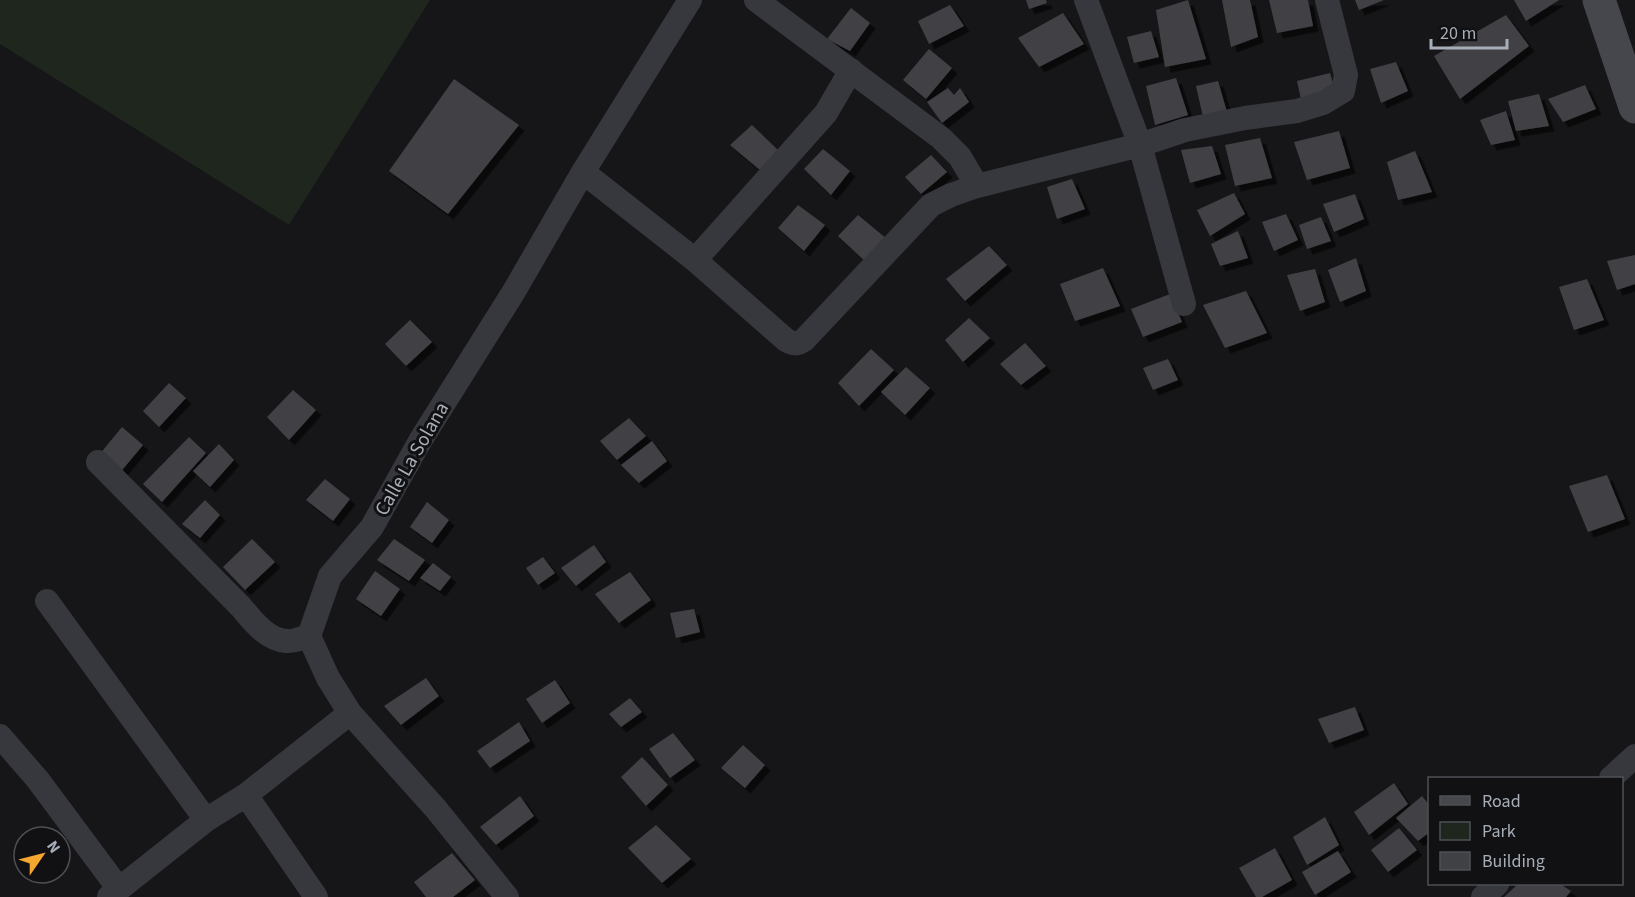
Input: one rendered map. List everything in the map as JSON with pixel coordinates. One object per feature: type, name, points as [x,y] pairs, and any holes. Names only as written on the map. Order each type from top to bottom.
[{"type":"main road","points":[[1599,0],[1635,107]]},
{"type":"street","name":"Calle La Solana","points":[[309,636],[330,576],[372,527],[420,441],[513,294],[583,172],[690,0]]},
{"type":"street","points":[[756,0],[941,138],[960,157],[977,186]]},
{"type":"street","points":[[1089,0],[1140,145],[1184,304]]},
{"type":"street","points":[[583,172],[695,260],[786,340],[799,344],[931,205],[951,195],[977,186],[1140,145],[1185,130],[1297,111],[1323,103],[1343,91],[1346,75],[1327,0]]},
{"type":"street","points":[[695,260],[826,113],[851,70]]},
{"type":"street","points":[[98,462],[258,627],[287,642],[309,636],[328,678],[350,713],[436,809],[507,897]]},
{"type":"street","points":[[47,601],[206,820]]},
{"type":"street","points":[[0,736],[38,780],[114,893],[206,820],[246,795],[350,713]]},
{"type":"street","points":[[1612,777],[1635,756]]},
{"type":"street","points":[[246,795],[316,897]]},
{"type":"street","points":[[1483,897],[1496,885]]},
{"type":"green space","points":[[0,0],[430,0],[289,225],[0,44]]},
{"type":"building","points":[[1026,0],[1046,0],[1047,3],[1029,9]]},
{"type":"building","points":[[1188,0],[1206,59],[1165,67],[1156,10]]},
{"type":"building","points":[[1222,0],[1250,0],[1258,37],[1231,47]]},
{"type":"building","points":[[1269,0],[1308,0],[1313,26],[1277,33]]},
{"type":"building","points":[[1355,0],[1384,0],[1359,10]]},
{"type":"building","points":[[1514,0],[1559,0],[1526,21]]},
{"type":"building","points":[[950,5],[964,26],[929,44],[918,21]]},
{"type":"building","points":[[851,8],[870,23],[850,51],[827,39]]},
{"type":"building","points":[[1063,13],[1084,44],[1039,67],[1018,38]]},
{"type":"building","points":[[1506,15],[1529,46],[1460,99],[1434,56]]},
{"type":"building","points":[[1151,31],[1159,57],[1134,63],[1127,37]]},
{"type":"building","points":[[929,49],[952,68],[926,99],[903,80]]},
{"type":"building","points":[[1396,62],[1408,91],[1381,103],[1370,69]]},
{"type":"building","points":[[1330,73],[1336,94],[1302,104],[1297,81]]},
{"type":"building","points":[[1176,78],[1188,115],[1155,125],[1146,86]]},
{"type":"building","points":[[454,79],[519,125],[448,214],[389,171]]},
{"type":"building","points":[[1218,81],[1227,112],[1203,117],[1196,86]]},
{"type":"building","points":[[1585,85],[1596,109],[1563,122],[1548,99]]},
{"type":"building","points":[[948,88],[954,95],[960,88],[969,102],[942,123],[927,102]]},
{"type":"building","points":[[1539,94],[1549,126],[1516,131],[1508,101]]},
{"type":"building","points":[[1506,111],[1515,140],[1491,145],[1480,120]]},
{"type":"building","points":[[752,125],[779,151],[760,170],[730,145]]},
{"type":"building","points":[[1339,131],[1350,168],[1307,180],[1294,142]]},
{"type":"building","points":[[1260,138],[1272,178],[1235,186],[1225,145]]},
{"type":"building","points":[[1212,146],[1221,174],[1190,183],[1181,150]]},
{"type":"building","points":[[823,149],[850,171],[831,195],[804,169]]},
{"type":"building","points":[[1415,151],[1432,192],[1398,200],[1387,162]]},
{"type":"building","points":[[931,155],[947,172],[921,194],[905,177]]},
{"type":"building","points":[[1072,179],[1085,209],[1057,219],[1047,187]]},
{"type":"building","points":[[1234,193],[1245,214],[1210,236],[1197,210]]},
{"type":"building","points":[[1355,194],[1364,219],[1334,232],[1323,204]]},
{"type":"building","points":[[798,205],[825,225],[804,251],[778,228]]},
{"type":"building","points":[[1286,214],[1298,240],[1274,251],[1262,222]]},
{"type":"building","points":[[858,215],[887,239],[866,262],[838,236]]},
{"type":"building","points":[[1321,217],[1331,241],[1307,249],[1299,225]]},
{"type":"building","points":[[1238,231],[1248,258],[1220,266],[1211,244]]},
{"type":"building","points":[[989,246],[1007,265],[965,301],[946,279]]},
{"type":"building","points":[[1635,255],[1635,284],[1617,290],[1607,261]]},
{"type":"building","points":[[1356,258],[1366,291],[1340,302],[1328,270]]},
{"type":"building","points":[[1103,268],[1120,306],[1075,321],[1060,284]]},
{"type":"building","points":[[1315,269],[1325,302],[1300,311],[1287,275]]},
{"type":"building","points":[[1587,279],[1604,320],[1574,330],[1559,287]]},
{"type":"building","points":[[1246,291],[1267,333],[1225,348],[1203,305]]},
{"type":"building","points":[[1170,294],[1182,322],[1143,337],[1131,309]]},
{"type":"building","points":[[969,318],[990,338],[963,362],[945,340]]},
{"type":"building","points":[[410,320],[432,342],[406,366],[385,344]]},
{"type":"building","points":[[1025,343],[1046,366],[1021,385],[1000,364]]},
{"type":"building","points":[[871,349],[894,370],[859,406],[838,383]]},
{"type":"building","points":[[1168,359],[1178,380],[1153,390],[1143,368]]},
{"type":"building","points":[[906,367],[930,388],[905,415],[881,392]]},
{"type":"building","points":[[169,383],[186,398],[159,427],[143,411]]},
{"type":"building","points":[[293,390],[316,410],[289,440],[267,417]]},
{"type":"building","points":[[629,418],[646,436],[617,460],[600,441]]},
{"type":"building","points":[[122,427],[143,445],[118,475],[99,455]]},
{"type":"building","points":[[189,437],[206,453],[162,502],[143,484]]},
{"type":"building","points":[[652,441],[667,461],[639,483],[621,465]]},
{"type":"building","points":[[219,444],[234,460],[210,487],[193,471]]},
{"type":"building","points":[[1607,475],[1625,519],[1588,532],[1569,486]]},
{"type":"building","points":[[325,479],[350,499],[333,521],[306,500]]},
{"type":"building","points":[[205,500],[220,515],[200,538],[182,524]]},
{"type":"building","points":[[427,502],[449,520],[432,543],[410,527]]},
{"type":"building","points":[[252,539],[275,562],[245,590],[223,567]]},
{"type":"building","points":[[394,539],[425,560],[409,581],[377,560]]},
{"type":"building","points":[[594,545],[606,562],[576,586],[561,568]]},
{"type":"building","points":[[543,557],[555,573],[538,585],[526,568]]},
{"type":"building","points":[[433,563],[451,577],[440,591],[420,578]]},
{"type":"building","points":[[375,571],[400,589],[381,616],[356,599]]},
{"type":"building","points":[[630,572],[651,600],[619,623],[595,594]]},
{"type":"building","points":[[694,609],[700,632],[676,638],[670,613]]},
{"type":"building","points":[[426,678],[439,696],[401,725],[384,706]]},
{"type":"building","points":[[555,680],[570,703],[542,723],[526,699]]},
{"type":"building","points":[[630,698],[642,712],[621,727],[609,714]]},
{"type":"building","points":[[1355,707],[1364,730],[1329,743],[1318,719]]},
{"type":"building","points":[[519,722],[530,741],[490,768],[477,751]]},
{"type":"building","points":[[673,733],[695,760],[670,778],[649,749]]},
{"type":"building","points":[[743,745],[765,765],[745,788],[721,768]]},
{"type":"building","points":[[642,757],[668,785],[646,806],[621,777]]},
{"type":"building","points":[[1394,783],[1408,804],[1369,835],[1354,812]]},
{"type":"building","points":[[520,796],[534,816],[496,845],[480,827]]},
{"type":"building","points":[[1422,796],[1428,804],[1428,834],[1418,841],[1396,818]]},
{"type":"building","points":[[1325,817],[1339,845],[1307,865],[1293,837]]},
{"type":"building","points":[[656,825],[691,859],[662,883],[628,848]]},
{"type":"building","points":[[1399,828],[1417,850],[1388,872],[1371,850]]},
{"type":"building","points":[[1275,848],[1292,880],[1262,897],[1256,897],[1239,868]]},
{"type":"building","points":[[1338,851],[1351,872],[1315,895],[1302,872]]},
{"type":"building","points":[[452,853],[475,880],[453,897],[426,897],[414,882]]},
{"type":"building","points":[[1517,885],[1562,885],[1571,891],[1566,897],[1504,897]]}]
